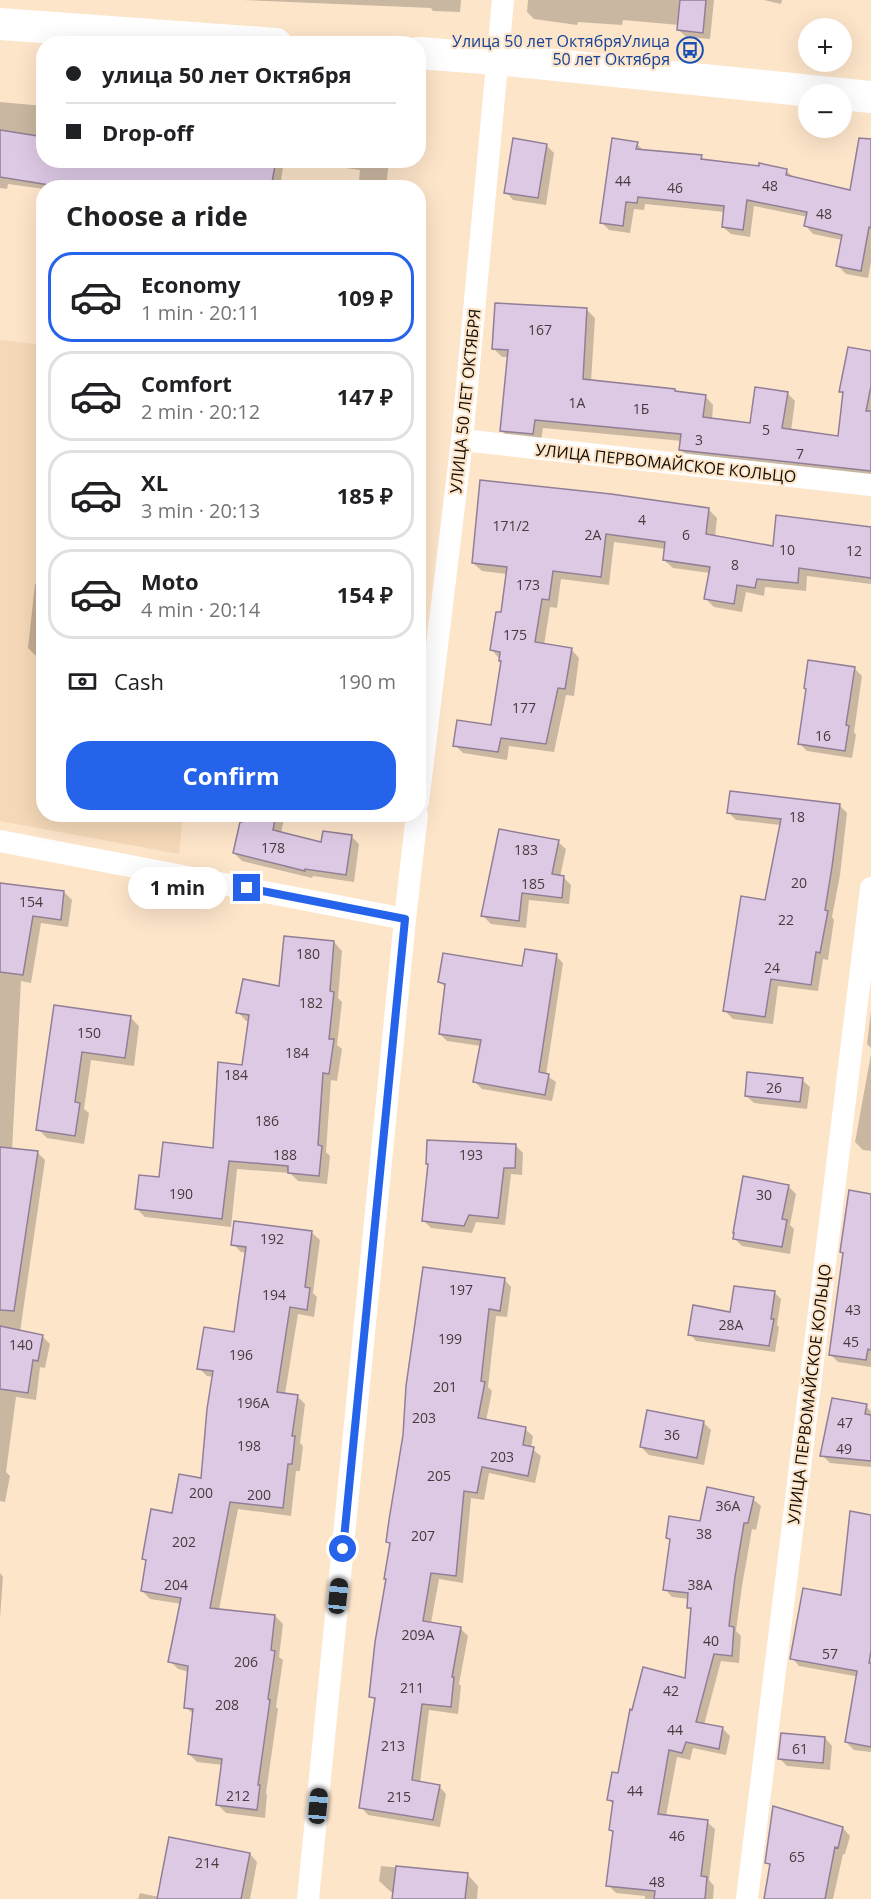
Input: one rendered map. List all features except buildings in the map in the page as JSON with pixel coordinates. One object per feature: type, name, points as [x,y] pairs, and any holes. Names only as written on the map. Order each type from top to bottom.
[{"type":"street","name":"УЛИЦА 50 ЛЕТ ОКТЯБРЯ","points":[[426,736],[462,440],[503,0]]},
{"type":"street","points":[[0,24],[166,36]]},
{"type":"street","points":[[426,54],[871,98]]},
{"type":"street","name":"УЛИЦА ПЕРВОМАЙСКОЕ КОЛЬЦО","points":[[462,440],[871,485]]},
{"type":"street","points":[[308,1899],[416,822]]},
{"type":"street","points":[[0,841],[405,919]]},
{"type":"street","name":"УЛИЦА ПЕРВОМАЙСКОЕ КОЛЬЦО","points":[[747,1899],[871,888]]},
{"type":"shaded area","points":[[0,340],[36,344],[36,822],[182,822],[179,854],[0,821]]},
{"type":"place","name":"Улица 50 лет ОктябряУлица 50 лет Октября","points":[[690,50]]},
{"type":"route","points":[[247,888],[405,919],[343,1549]]}]
